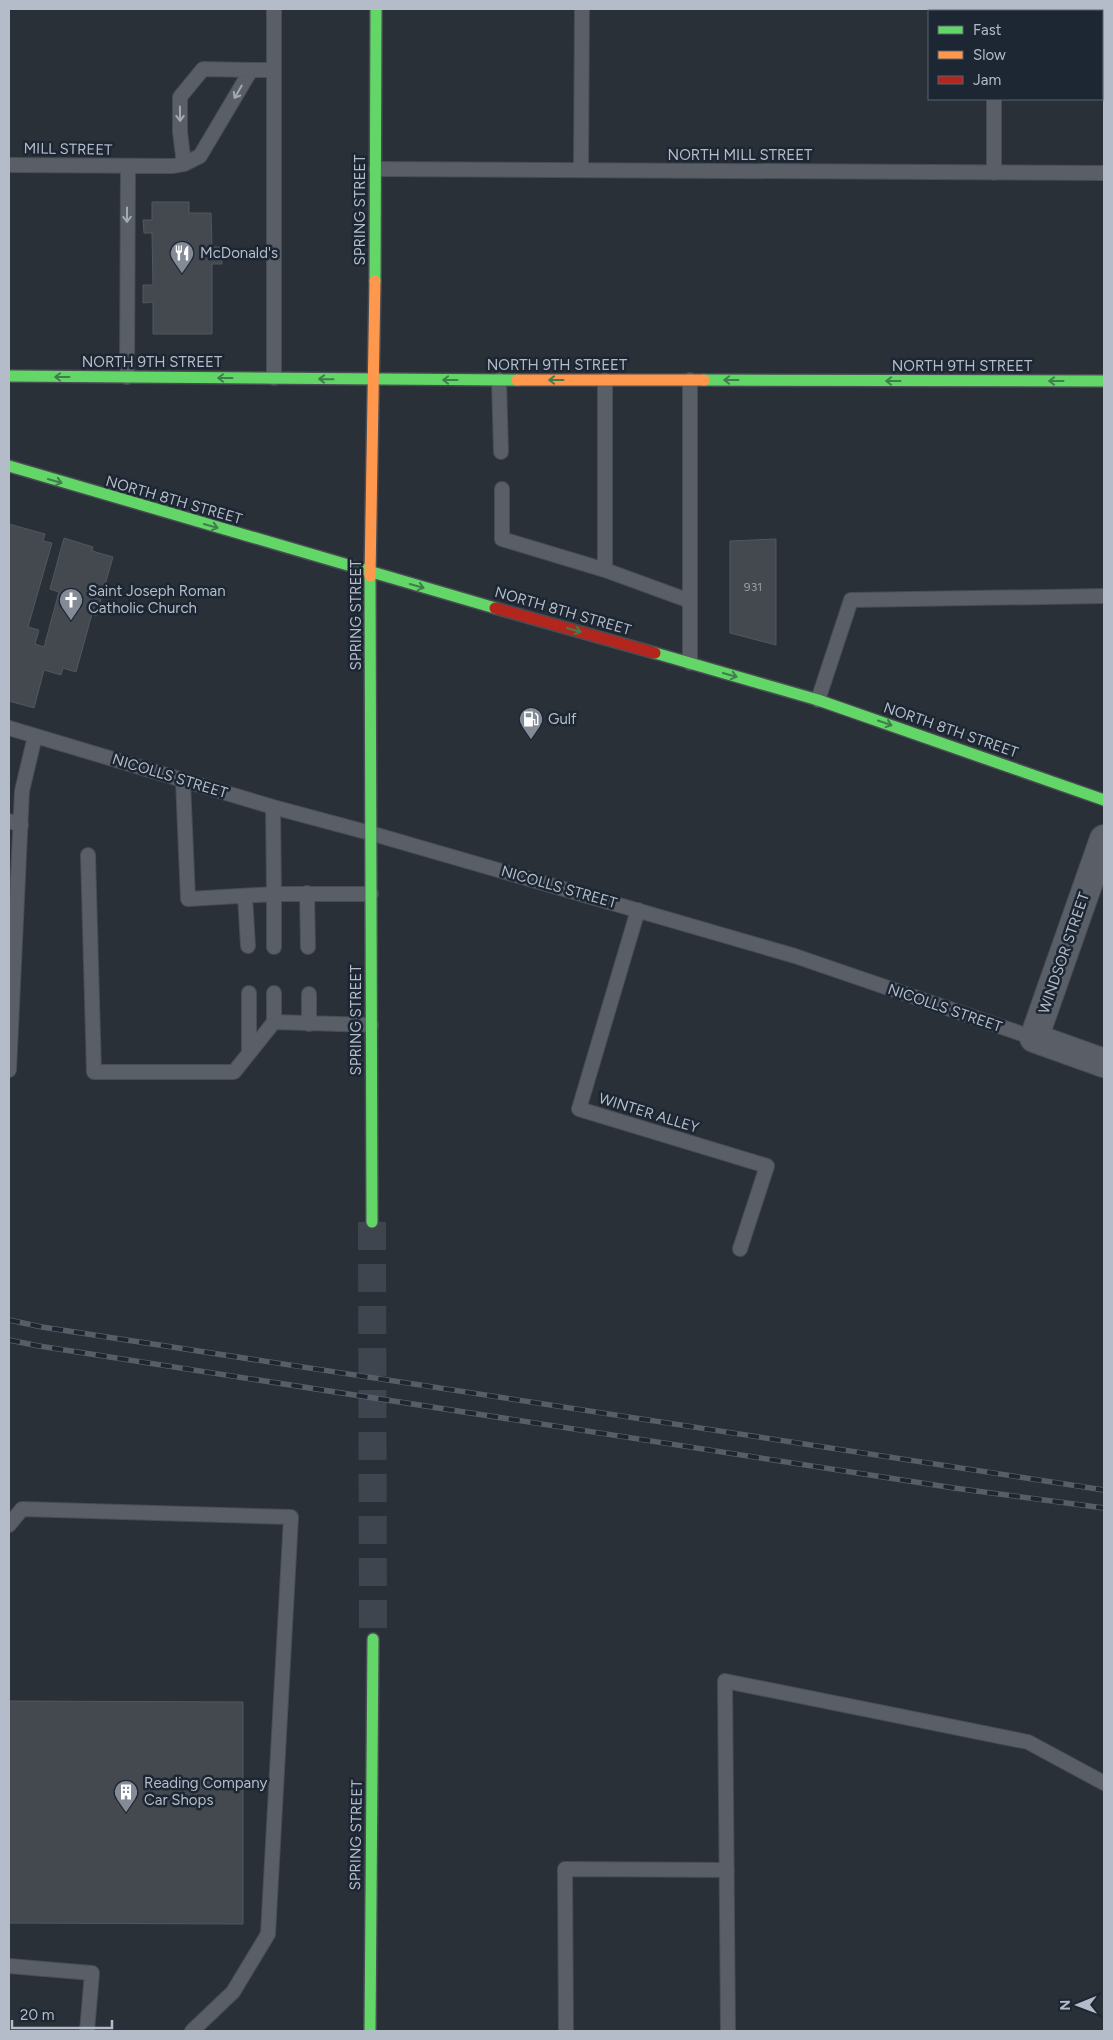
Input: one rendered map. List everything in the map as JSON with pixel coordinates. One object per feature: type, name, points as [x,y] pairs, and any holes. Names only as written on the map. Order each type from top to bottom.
[{"type":"main road","name":"SPRING STREET","points":[[372,1222],[370,572],[374,379],[376,9]]},
{"type":"main road","name":"NORTH 9TH STREET","points":[[9,376],[499,380],[1104,381]]},
{"type":"main road","name":"NORTH 8TH STREET","points":[[9,466],[370,572],[818,700],[1104,800]]},
{"type":"main road","name":"SPRING STREET","points":[[370,2031],[373,1638]]},
{"type":"street","name":"WINDSOR STREET","points":[[1034,1038],[1104,839]]},
{"type":"street","name":"NICOLLS STREET","points":[[1034,1038],[1104,1063]]},
{"type":"lane","points":[[274,9],[274,378]]},
{"type":"lane","points":[[581,170],[582,9]]},
{"type":"lane","points":[[251,70],[200,156],[184,164],[180,132],[180,96],[203,69],[273,70]]},
{"type":"lane","points":[[994,100],[994,173]]},
{"type":"lane","name":"MILL STREET","points":[[9,165],[173,166],[184,164]]},
{"type":"lane","points":[[127,377],[128,166]]},
{"type":"lane","name":"NORTH MILL STREET","points":[[376,169],[1104,173]]},
{"type":"lane","points":[[499,380],[501,452]]},
{"type":"lane","points":[[605,380],[605,570]]},
{"type":"lane","points":[[690,380],[690,663]]},
{"type":"lane","points":[[502,489],[502,539],[605,570],[690,601]]},
{"type":"lane","points":[[818,700],[852,600],[1104,596]]},
{"type":"lane","name":"NICOLLS STREET","points":[[9,728],[183,781],[795,956],[1034,1038]]},
{"type":"lane","points":[[9,1070],[15,823],[35,736]]},
{"type":"lane","points":[[183,781],[188,899],[307,893],[370,894]]},
{"type":"lane","points":[[274,807],[274,947]]},
{"type":"lane","points":[[88,855],[94,1072],[234,1072],[274,1022],[274,993]]},
{"type":"lane","points":[[307,893],[308,947]]},
{"type":"lane","points":[[245,896],[248,946]]},
{"type":"lane","name":"WINTER ALLEY","points":[[638,910],[579,1109],[767,1166],[740,1249]]},
{"type":"lane","points":[[248,993],[249,1052]]},
{"type":"lane","points":[[309,994],[309,1024]]},
{"type":"lane","points":[[274,1022],[371,1025]]},
{"type":"lane","points":[[9,1525],[22,1509],[291,1517],[268,1934],[233,1992],[192,2031]]},
{"type":"lane","points":[[728,2031],[725,1681],[1028,1742],[1104,1784]]},
{"type":"lane","points":[[566,2031],[565,1869],[727,1870]]},
{"type":"lane","points":[[9,1966],[92,1973],[87,2031]]},
{"type":"building","name":"McDonald's","points":[[152,202],[189,202],[189,213],[211,213],[212,247],[222,247],[222,264],[212,264],[212,334],[153,334],[153,302],[143,303],[143,285],[153,285],[152,233],[144,233],[143,220],[152,220]]},
{"type":"building","name":"Saint Joseph Roman Catholic Church","points":[[9,524],[45,534],[43,541],[52,543],[28,627],[39,630],[35,644],[44,647],[59,592],[50,589],[64,538],[93,547],[92,551],[113,557],[96,616],[92,614],[76,672],[63,668],[61,675],[44,670],[34,708],[9,701]]},
{"type":"building","points":[[776,539],[776,645],[730,633],[730,541]]},
{"type":"building","name":"Reading Company Car Shops","points":[[9,1701],[243,1702],[243,1924],[9,1923]]},
{"type":"tunnel","points":[[372,1222],[373,1639]]},
{"type":"railway","points":[[9,1320],[42,1327],[1104,1490]]},
{"type":"railway","points":[[9,1340],[954,1488],[1104,1508]]},
{"type":"traffic: fast","points":[[375,281],[376,9]]},
{"type":"traffic: fast","points":[[9,376],[517,380]]},
{"type":"traffic: fast","points":[[704,380],[1104,381]]},
{"type":"traffic: fast","points":[[9,466],[495,608]]},
{"type":"traffic: fast","points":[[370,576],[372,1222]]},
{"type":"traffic: fast","points":[[655,653],[818,700],[1104,800]]},
{"type":"traffic: fast","points":[[370,2031],[373,1639]]},
{"type":"traffic: slow","points":[[370,576],[375,281]]},
{"type":"traffic: slow","points":[[517,380],[704,380]]},
{"type":"traffic: jam","points":[[495,608],[655,653]]},
{"type":"place","name":"McDonald's","points":[[182,274]]},
{"type":"place","name":"Saint Joseph Roman Catholic Church","points":[[71,621]]},
{"type":"place","name":"Gulf","points":[[531,740]]},
{"type":"place","name":"Reading Company Car Shops","points":[[126,1813]]}]
